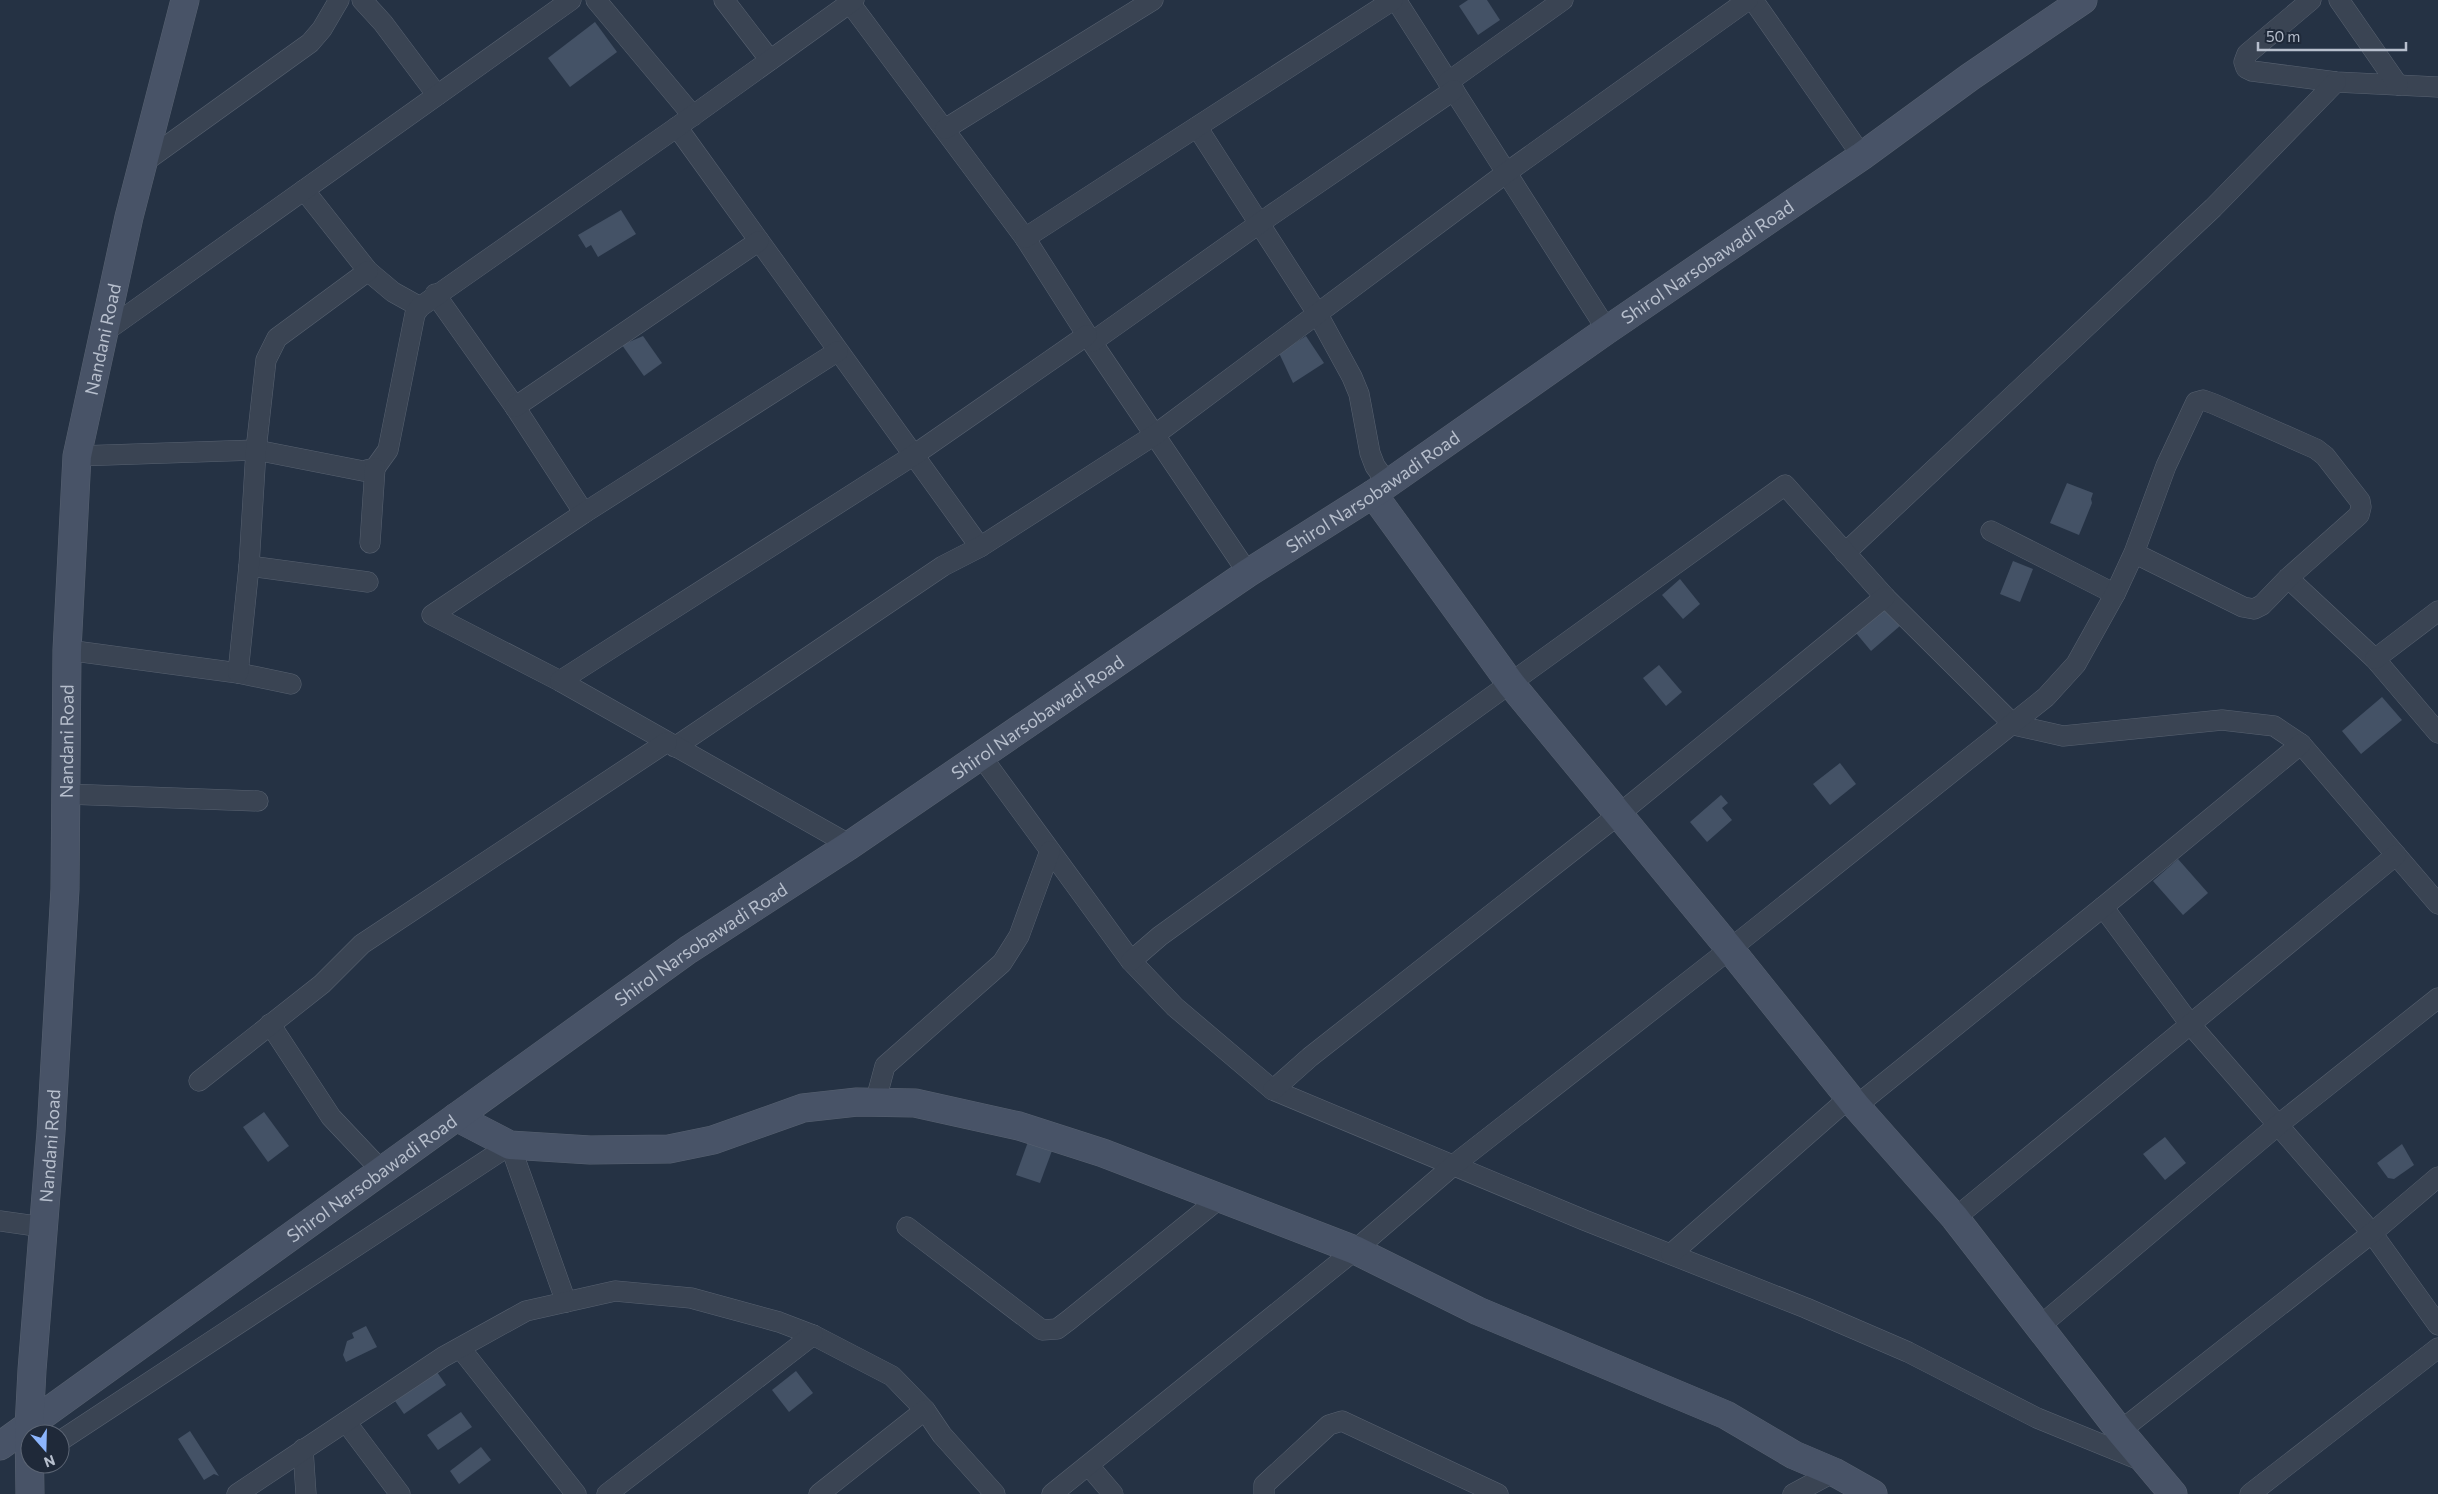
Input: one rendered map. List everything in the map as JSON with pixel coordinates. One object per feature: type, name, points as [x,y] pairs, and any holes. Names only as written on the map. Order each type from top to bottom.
[{"type":"main road","name":"Nandani Road","points":[[29,1424],[51,1132],[65,888],[68,650],[77,456],[103,333],[143,163],[185,0]]},
{"type":"main road","name":"Shirol Narsobawadi Road","points":[[33,1424],[688,950],[850,845],[1248,574],[1381,489],[1607,330],[1862,156],[2066,5]]},
{"type":"main road","points":[[1381,489],[1511,684],[1730,949],[1852,1102],[1955,1218],[2120,1431],[2174,1494]]},
{"type":"main road","points":[[456,1117],[510,1146],[590,1150],[669,1149],[713,1140],[803,1108],[857,1102],[915,1103],[1019,1126],[1102,1153],[1355,1250],[1478,1311],[1726,1415],[1794,1455],[1834,1472],[1873,1494]]},
{"type":"main road","name":"Shirol Narsobawadi Road","points":[[0,1446],[20,1433]]},
{"type":"main road","name":"Nandani Road","points":[[29,1474],[30,1494]]},
{"type":"street","points":[[143,163],[310,43],[322,29],[339,0]]},
{"type":"street","points":[[362,0],[383,23],[437,95]]},
{"type":"street","points":[[103,333],[571,0]]},
{"type":"street","points":[[596,0],[685,121],[759,241],[980,547]]},
{"type":"street","points":[[724,0],[770,60]]},
{"type":"street","points":[[945,129],[1153,0]]},
{"type":"street","points":[[1025,238],[1394,0],[1607,330]]},
{"type":"street","points":[[560,681],[914,455],[1259,224],[1451,86],[1564,0]]},
{"type":"street","points":[[199,1081],[322,984],[362,944],[943,566],[980,547],[1156,434],[1506,173],[1748,0]]},
{"type":"street","points":[[1753,0],[1862,156]]},
{"type":"street","points":[[2310,0],[2247,54],[2244,62],[2246,68],[2252,71],[2336,82],[2438,87]]},
{"type":"street","points":[[2339,0],[2398,85]]},
{"type":"street","points":[[370,543],[376,468],[388,450],[416,314],[427,300],[685,121],[852,1],[1025,238],[1248,574]]},
{"type":"street","points":[[1845,553],[2213,208],[2336,82]]},
{"type":"street","points":[[1197,127],[1317,313],[1356,385],[1370,453],[1381,489]]},
{"type":"street","points":[[304,190],[368,271],[393,292],[427,300],[515,406],[584,513]]},
{"type":"street","points":[[515,406],[759,241]]},
{"type":"street","points":[[238,674],[249,566],[256,450],[266,360],[270,348],[288,328],[368,271]]},
{"type":"street","points":[[838,351],[584,513],[432,616],[560,681],[850,845]]},
{"type":"street","points":[[1052,1494],[1355,1250],[1455,1164],[2014,725],[2046,697],[2076,664],[2115,594],[2134,553],[2166,466],[2196,402],[2203,400],[2316,449],[2325,456],[2360,501],[2359,514],[2262,604],[2254,609],[2243,607],[2134,553]]},
{"type":"street","points":[[77,456],[256,450],[363,471],[376,468]]},
{"type":"street","points":[[1131,961],[1160,936],[1785,485],[1885,597],[2014,725],[2063,736],[2222,720],[2274,726],[2301,744],[2438,904]]},
{"type":"street","points":[[1991,531],[2115,594]]},
{"type":"street","points":[[249,566],[368,582]]},
{"type":"street","points":[[2288,578],[2375,658],[2438,733]]},
{"type":"street","points":[[1272,1090],[1310,1057],[1618,815],[1885,597]]},
{"type":"street","points":[[2375,658],[2438,611]]},
{"type":"street","points":[[68,650],[238,674],[291,684]]},
{"type":"street","points":[[1671,1254],[1852,1102],[2104,907],[2301,744]]},
{"type":"street","points":[[981,756],[1131,961],[1175,1007],[1272,1090],[1908,1352],[2037,1418],[2147,1462]]},
{"type":"street","points":[[66,794],[258,801]]},
{"type":"street","points":[[875,1103],[885,1066],[1002,963],[1019,936],[1050,851]]},
{"type":"street","points":[[1955,1218],[2396,855]]},
{"type":"street","points":[[2104,907],[2190,1024],[2372,1233],[2438,1325]]},
{"type":"street","points":[[2040,1326],[2278,1125],[2438,998]]},
{"type":"street","points":[[270,1024],[331,1117],[382,1172]]},
{"type":"street","points":[[70,1434],[510,1146],[566,1302]]},
{"type":"street","points":[[2120,1431],[2372,1233],[2438,1177]]},
{"type":"street","points":[[907,1227],[1042,1330],[1050,1330],[1069,1320],[1220,1198]]},
{"type":"street","points":[[0,1220],[43,1226]]},
{"type":"street","points":[[237,1494],[443,1357],[461,1349],[526,1311],[615,1291],[691,1298],[779,1322],[813,1335],[892,1376],[925,1410],[942,1435],[995,1494]]},
{"type":"street","points":[[607,1494],[813,1335]]},
{"type":"street","points":[[2250,1494],[2438,1348]]},
{"type":"street","points":[[461,1349],[576,1494]]},
{"type":"street","points":[[819,1494],[925,1410]]},
{"type":"street","points":[[1264,1494],[1264,1485],[1329,1425],[1342,1421],[1498,1494]]},
{"type":"street","points":[[346,1422],[400,1494]]},
{"type":"street","points":[[303,1449],[306,1494]]},
{"type":"street","points":[[1089,1466],[1113,1494]]},
{"type":"street","points":[[1793,1494],[1834,1472]]},
{"type":"building","points":[[1468,0],[1487,0],[1500,20],[1478,35],[1459,6]]},
{"type":"building","points":[[595,22],[617,52],[570,87],[548,58]]},
{"type":"building","points":[[621,210],[636,234],[598,257],[591,245],[586,248],[578,235]]},
{"type":"building","points":[[643,336],[662,363],[644,376],[622,345]]},
{"type":"building","points":[[1306,336],[1324,363],[1293,383],[1279,353]]},
{"type":"building","points":[[2067,483],[2093,493],[2092,503],[2079,535],[2050,523]]},
{"type":"building","points":[[2013,561],[2033,569],[2020,602],[2000,594]]},
{"type":"building","points":[[1680,579],[1700,604],[1683,619],[1662,595]]},
{"type":"building","points":[[1885,607],[1901,625],[1871,651],[1856,633]]},
{"type":"building","points":[[1659,665],[1682,692],[1666,706],[1643,678]]},
{"type":"building","points":[[2382,697],[2402,720],[2361,754],[2342,731]]},
{"type":"building","points":[[1840,763],[1856,784],[1830,805],[1813,784]]},
{"type":"building","points":[[1721,795],[1728,803],[1722,808],[1732,820],[1707,842],[1690,822]]},
{"type":"building","points":[[2178,859],[2208,893],[2183,915],[2153,881]]},
{"type":"building","points":[[264,1112],[289,1146],[268,1162],[243,1127]]},
{"type":"building","points":[[2165,1137],[2186,1163],[2165,1180],[2143,1154]]},
{"type":"building","points":[[1029,1139],[1053,1148],[1040,1183],[1016,1175]]},
{"type":"building","points":[[2402,1144],[2414,1165],[2394,1179],[2388,1178],[2377,1163]]},
{"type":"building","points":[[366,1326],[377,1347],[346,1362],[343,1355],[347,1341],[354,1338],[352,1333]]},
{"type":"building","points":[[796,1371],[813,1393],[789,1412],[772,1390]]},
{"type":"building","points":[[437,1372],[446,1385],[404,1414],[395,1401]]},
{"type":"building","points":[[461,1412],[472,1427],[438,1450],[427,1435]]},
{"type":"building","points":[[190,1431],[219,1476],[214,1474],[204,1480],[178,1439]]},
{"type":"building","points":[[481,1447],[491,1460],[459,1484],[450,1471]]}]
